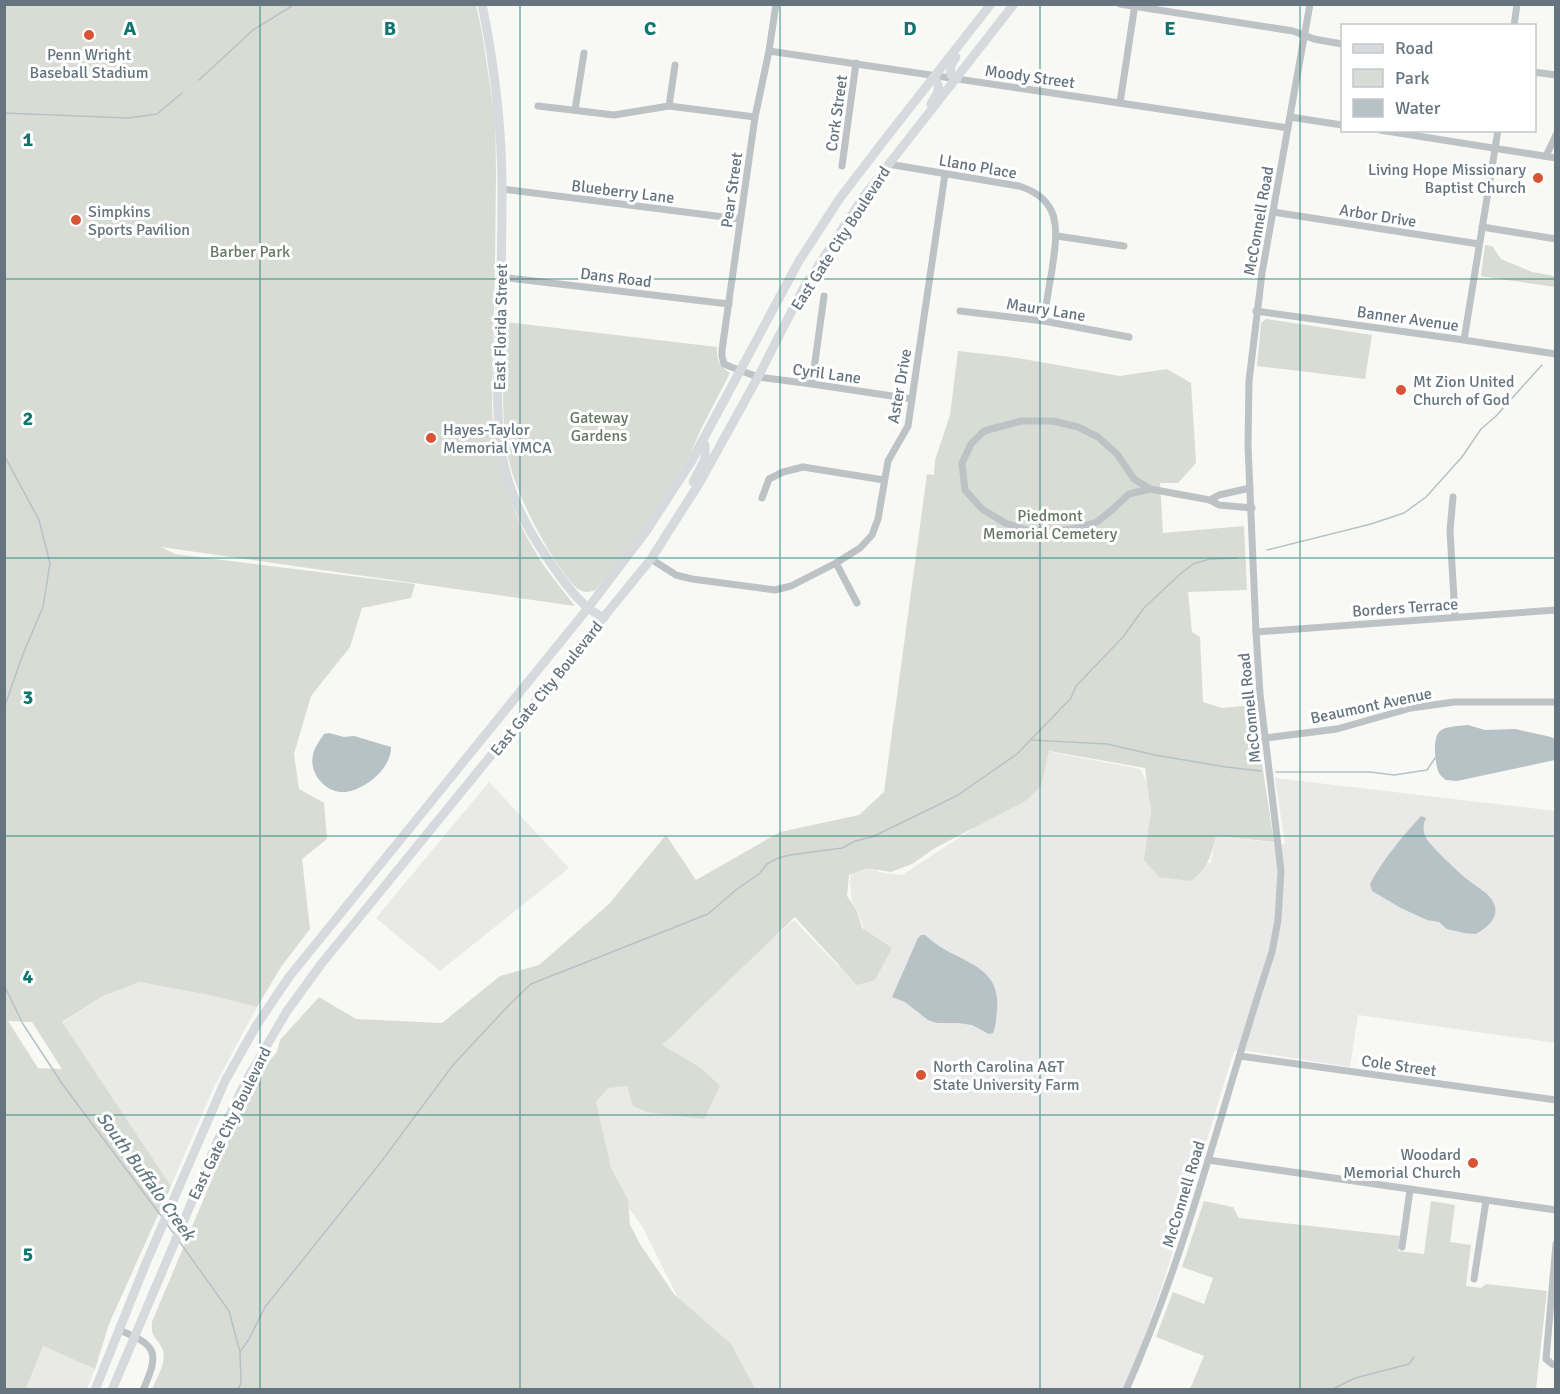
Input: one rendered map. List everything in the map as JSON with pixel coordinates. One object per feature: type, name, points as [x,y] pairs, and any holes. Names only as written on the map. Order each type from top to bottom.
[{"type":"main road","name":"East Florida Street","points":[[482,4],[498,100],[501,148],[499,417],[504,465],[514,495],[539,547],[558,574],[588,608],[604,618]]},
{"type":"main road","name":"East Gate City Boulevard","points":[[95,1389],[211,1110],[239,1054],[289,977],[588,608],[647,530],[691,462],[799,261],[840,198],[991,4]]},
{"type":"main road","name":"East Gate City Boulevard","points":[[112,1389],[218,1140],[255,1064],[287,1011],[322,963],[651,559],[700,482],[803,290],[864,196],[1014,4]]},
{"type":"main road","points":[[957,79],[951,75],[951,66],[967,42],[973,27]]},
{"type":"main road","points":[[918,127],[939,90],[934,77]]},
{"type":"main road","points":[[657,550],[662,535],[689,491],[705,459],[705,445],[701,443]]},
{"type":"main road","points":[[239,1054],[255,1064]]},
{"type":"street","name":"Pear Street","points":[[739,371],[724,364],[722,356],[755,117],[776,4]]},
{"type":"street","points":[[1120,4],[1293,31],[1314,39],[1341,44]]},
{"type":"street","name":"McConnell Road","points":[[1126,1389],[1170,1280],[1272,952],[1280,905],[1279,847],[1265,738],[1256,632],[1248,395],[1256,311],[1310,4]]},
{"type":"street","points":[[1514,24],[1517,4]]},
{"type":"street","points":[[1120,103],[1135,6]]},
{"type":"street","name":"Moody Street","points":[[769,51],[1288,128]]},
{"type":"street","points":[[575,110],[584,54]]},
{"type":"street","name":"Cork Street","points":[[842,166],[856,63]]},
{"type":"street","points":[[669,106],[675,65]]},
{"type":"street","points":[[1536,72],[1556,75]]},
{"type":"street","points":[[538,106],[614,116],[669,106],[755,117]]},
{"type":"street","points":[[1290,117],[1341,125]]},
{"type":"street","points":[[1393,132],[1556,158]]},
{"type":"street","points":[[1464,340],[1498,132]]},
{"type":"street","points":[[1546,156],[1556,135]]},
{"type":"street","name":"Llano Place","points":[[888,164],[1019,186],[1031,190],[1043,199],[1052,211],[1057,236],[1044,321]]},
{"type":"street","name":"Aster Drive","points":[[651,559],[676,575],[692,579],[775,590],[791,586],[836,562],[860,548],[872,535],[878,519],[888,461],[908,426],[945,174]]},
{"type":"street","name":"Blueberry Lane","points":[[502,189],[740,219]]},
{"type":"street","name":"Arbor Drive","points":[[1273,212],[1479,244]]},
{"type":"street","points":[[1482,227],[1556,238]]},
{"type":"street","points":[[1057,236],[1124,246]]},
{"type":"street","name":"Dans Road","points":[[501,280],[508,278],[729,304]]},
{"type":"street","points":[[812,384],[824,296]]},
{"type":"street","name":"Maury Lane","points":[[960,310],[1044,321],[1129,337]]},
{"type":"street","name":"Banner Avenue","points":[[1256,311],[1556,354]]},
{"type":"street","name":"Cyril Lane","points":[[739,371],[758,377],[912,399]]},
{"type":"street","points":[[1150,489],[1134,478],[1117,454],[1098,437],[1078,427],[1053,421],[1021,421],[984,431],[970,444],[963,463],[966,490],[982,509],[1005,523],[1028,530],[1051,532],[1097,522],[1129,494],[1150,489],[1210,500],[1219,505],[1252,508]]},
{"type":"street","points":[[762,498],[769,479],[783,472],[803,467],[884,480]]},
{"type":"street","points":[[1210,500],[1219,495],[1250,488]]},
{"type":"street","points":[[1453,497],[1450,531],[1455,616]]},
{"type":"street","points":[[836,562],[857,603]]},
{"type":"street","name":"Borders Terrace","points":[[1256,632],[1556,610]]},
{"type":"street","name":"Beaumont Avenue","points":[[1265,738],[1337,729],[1411,708],[1454,702],[1556,702]]},
{"type":"street","name":"Cole Street","points":[[1239,1056],[1556,1100]]},
{"type":"street","points":[[1208,1160],[1556,1210]]},
{"type":"street","points":[[1402,1247],[1410,1190]]},
{"type":"street","points":[[1474,1279],[1486,1201]]},
{"type":"street","points":[[1556,1244],[1546,1359],[1556,1365]]},
{"type":"street","points":[[119,1330],[143,1341],[152,1351],[154,1361],[143,1389]]},
{"type":"shaded area","name":"North Carolina A&T State University Farm","points":[[1035,749],[1140,769],[1150,788],[1151,860],[1211,863],[1215,836],[1285,844],[1275,778],[1555,811],[1555,1043],[1358,1015],[1350,1067],[1248,1051],[1234,1051],[1163,1283],[1136,1361],[1123,1389],[702,1389],[699,1369],[677,1296],[642,1226],[567,1123],[657,1038],[794,920],[838,966],[863,979],[867,939],[859,914],[852,902],[851,872],[873,866],[879,872],[902,875],[1014,802]]},
{"type":"shaded area","points":[[489,782],[569,868],[440,971],[376,918]]},
{"type":"shaded area","points":[[139,982],[257,1007],[214,1087],[171,1186],[62,1023],[103,996]]},
{"type":"shaded area","points":[[43,1346],[95,1369],[87,1389],[26,1390]]},
{"type":"green space","name":"Barber Park","points":[[5,5],[476,5],[495,118],[492,408],[496,446],[505,484],[526,536],[545,567],[575,606],[161,547],[175,554],[415,584],[411,598],[362,608],[350,647],[311,696],[294,754],[299,789],[324,803],[327,839],[302,859],[310,929],[281,967],[257,1007],[139,982],[103,996],[62,1022],[171,1186],[109,1324],[95,1369],[43,1346],[26,1389],[5,1390]],"holes":[[[8,1021],[32,1022],[62,1069],[38,1068]]]},
{"type":"green space","points":[[1485,245],[1492,246],[1501,259],[1532,272],[1555,276],[1555,287],[1481,276]]},
{"type":"green space","points":[[1266,319],[1372,335],[1365,379],[1257,366],[1261,323]]},
{"type":"green space","name":"Gateway Gardens","points":[[505,322],[717,347],[719,362],[730,373],[690,455],[641,533],[622,560],[595,590],[589,592],[580,590],[563,572],[534,524],[513,476],[507,452],[504,415]]},
{"type":"green space","name":"Piedmont Memorial Cemetery","points":[[958,351],[1011,357],[1120,376],[1167,369],[1191,383],[1196,463],[1178,483],[1160,483],[1163,533],[1244,526],[1247,590],[1188,592],[1192,632],[1200,637],[1203,702],[1222,708],[1253,705],[1274,842],[1216,836],[1208,861],[1202,871],[1191,881],[1159,877],[1144,860],[1151,811],[1145,768],[1049,751],[1041,786],[1027,800],[935,848],[912,864],[891,872],[867,868],[849,875],[847,896],[857,911],[862,928],[892,948],[875,980],[857,985],[795,917],[662,1045],[701,1068],[720,1086],[704,1119],[647,1112],[633,1106],[627,1086],[608,1088],[596,1102],[611,1168],[628,1200],[630,1225],[674,1294],[731,1344],[755,1389],[152,1389],[164,1358],[162,1348],[153,1334],[152,1322],[254,1079],[277,1052],[280,1040],[319,997],[356,1019],[442,1023],[500,976],[539,965],[609,904],[666,835],[696,880],[780,832],[859,815],[884,792],[927,474],[934,475],[935,460],[950,415]]},
{"type":"green space","points":[[1204,1201],[1233,1207],[1239,1218],[1400,1236],[1398,1251],[1424,1254],[1431,1201],[1455,1205],[1450,1242],[1471,1245],[1466,1286],[1481,1288],[1486,1284],[1547,1291],[1536,1389],[1190,1389],[1204,1356],[1156,1337],[1173,1292],[1204,1304],[1213,1278],[1182,1267]]},
{"type":"water","points":[[1468,725],[1485,730],[1515,729],[1551,737],[1555,739],[1555,760],[1457,781],[1446,780],[1439,773],[1436,764],[1437,734],[1446,728]]},
{"type":"water","points":[[324,734],[344,737],[354,736],[391,747],[386,764],[374,778],[357,789],[340,792],[328,788],[315,774],[312,761],[317,744]]},
{"type":"water","points":[[1421,816],[1426,818],[1424,832],[1431,845],[1464,877],[1487,894],[1495,906],[1494,917],[1476,934],[1447,929],[1439,922],[1427,920],[1401,908],[1372,891],[1370,884],[1381,866]]},
{"type":"water","points":[[921,935],[925,935],[939,946],[971,963],[988,976],[997,996],[993,1033],[989,1034],[972,1025],[937,1023],[928,1020],[905,1002],[892,997]]},
{"type":"waterway","points":[[199,80],[253,30],[295,4]]},
{"type":"waterway","points":[[4,113],[128,118],[157,114],[182,93]]},
{"type":"waterway","points":[[1267,550],[1371,524],[1404,513],[1426,497],[1462,457],[1481,429],[1496,416],[1542,365]]},
{"type":"waterway","name":"South Buffalo Creek","points":[[4,455],[39,520],[50,563],[43,607],[4,708]]},
{"type":"waterway","points":[[240,1352],[265,1307],[381,1162],[453,1065],[531,984],[708,914],[759,874],[767,864],[778,858],[842,848],[855,841],[872,837],[958,795],[1017,754],[1071,698],[1076,686],[1123,637],[1144,608],[1178,576],[1193,564],[1210,559],[1237,558]]},
{"type":"waterway","points":[[1031,740],[1107,744],[1155,755],[1261,771]]},
{"type":"waterway","points":[[1276,772],[1370,772],[1394,775],[1427,770],[1435,758]]},
{"type":"waterway","name":"South Buffalo Creek","points":[[4,985],[23,1024],[63,1085],[162,1217]]},
{"type":"waterway","name":"South Buffalo Creek","points":[[167,1224],[174,1234]]},
{"type":"waterway","name":"South Buffalo Creek","points":[[179,1241],[229,1311],[240,1352],[241,1383],[238,1390]]},
{"type":"waterway","points":[[1331,1390],[1355,1378],[1409,1364],[1414,1357]]},
{"type":"place","name":"Penn Wright Baseball Stadium","points":[[89,35]]},
{"type":"place","name":"Living Hope Missionary Baptist Church","points":[[1538,178]]},
{"type":"place","name":"Simpkins Sports Pavilion","points":[[76,220]]},
{"type":"place","name":"Mt Zion United Church of God","points":[[1401,390]]},
{"type":"place","name":"Hayes-Taylor Memorial YMCA","points":[[431,438]]},
{"type":"place","name":"North Carolina A&T State University Farm","points":[[921,1075]]},
{"type":"place","name":"Woodard Memorial Church","points":[[1473,1163]]}]
